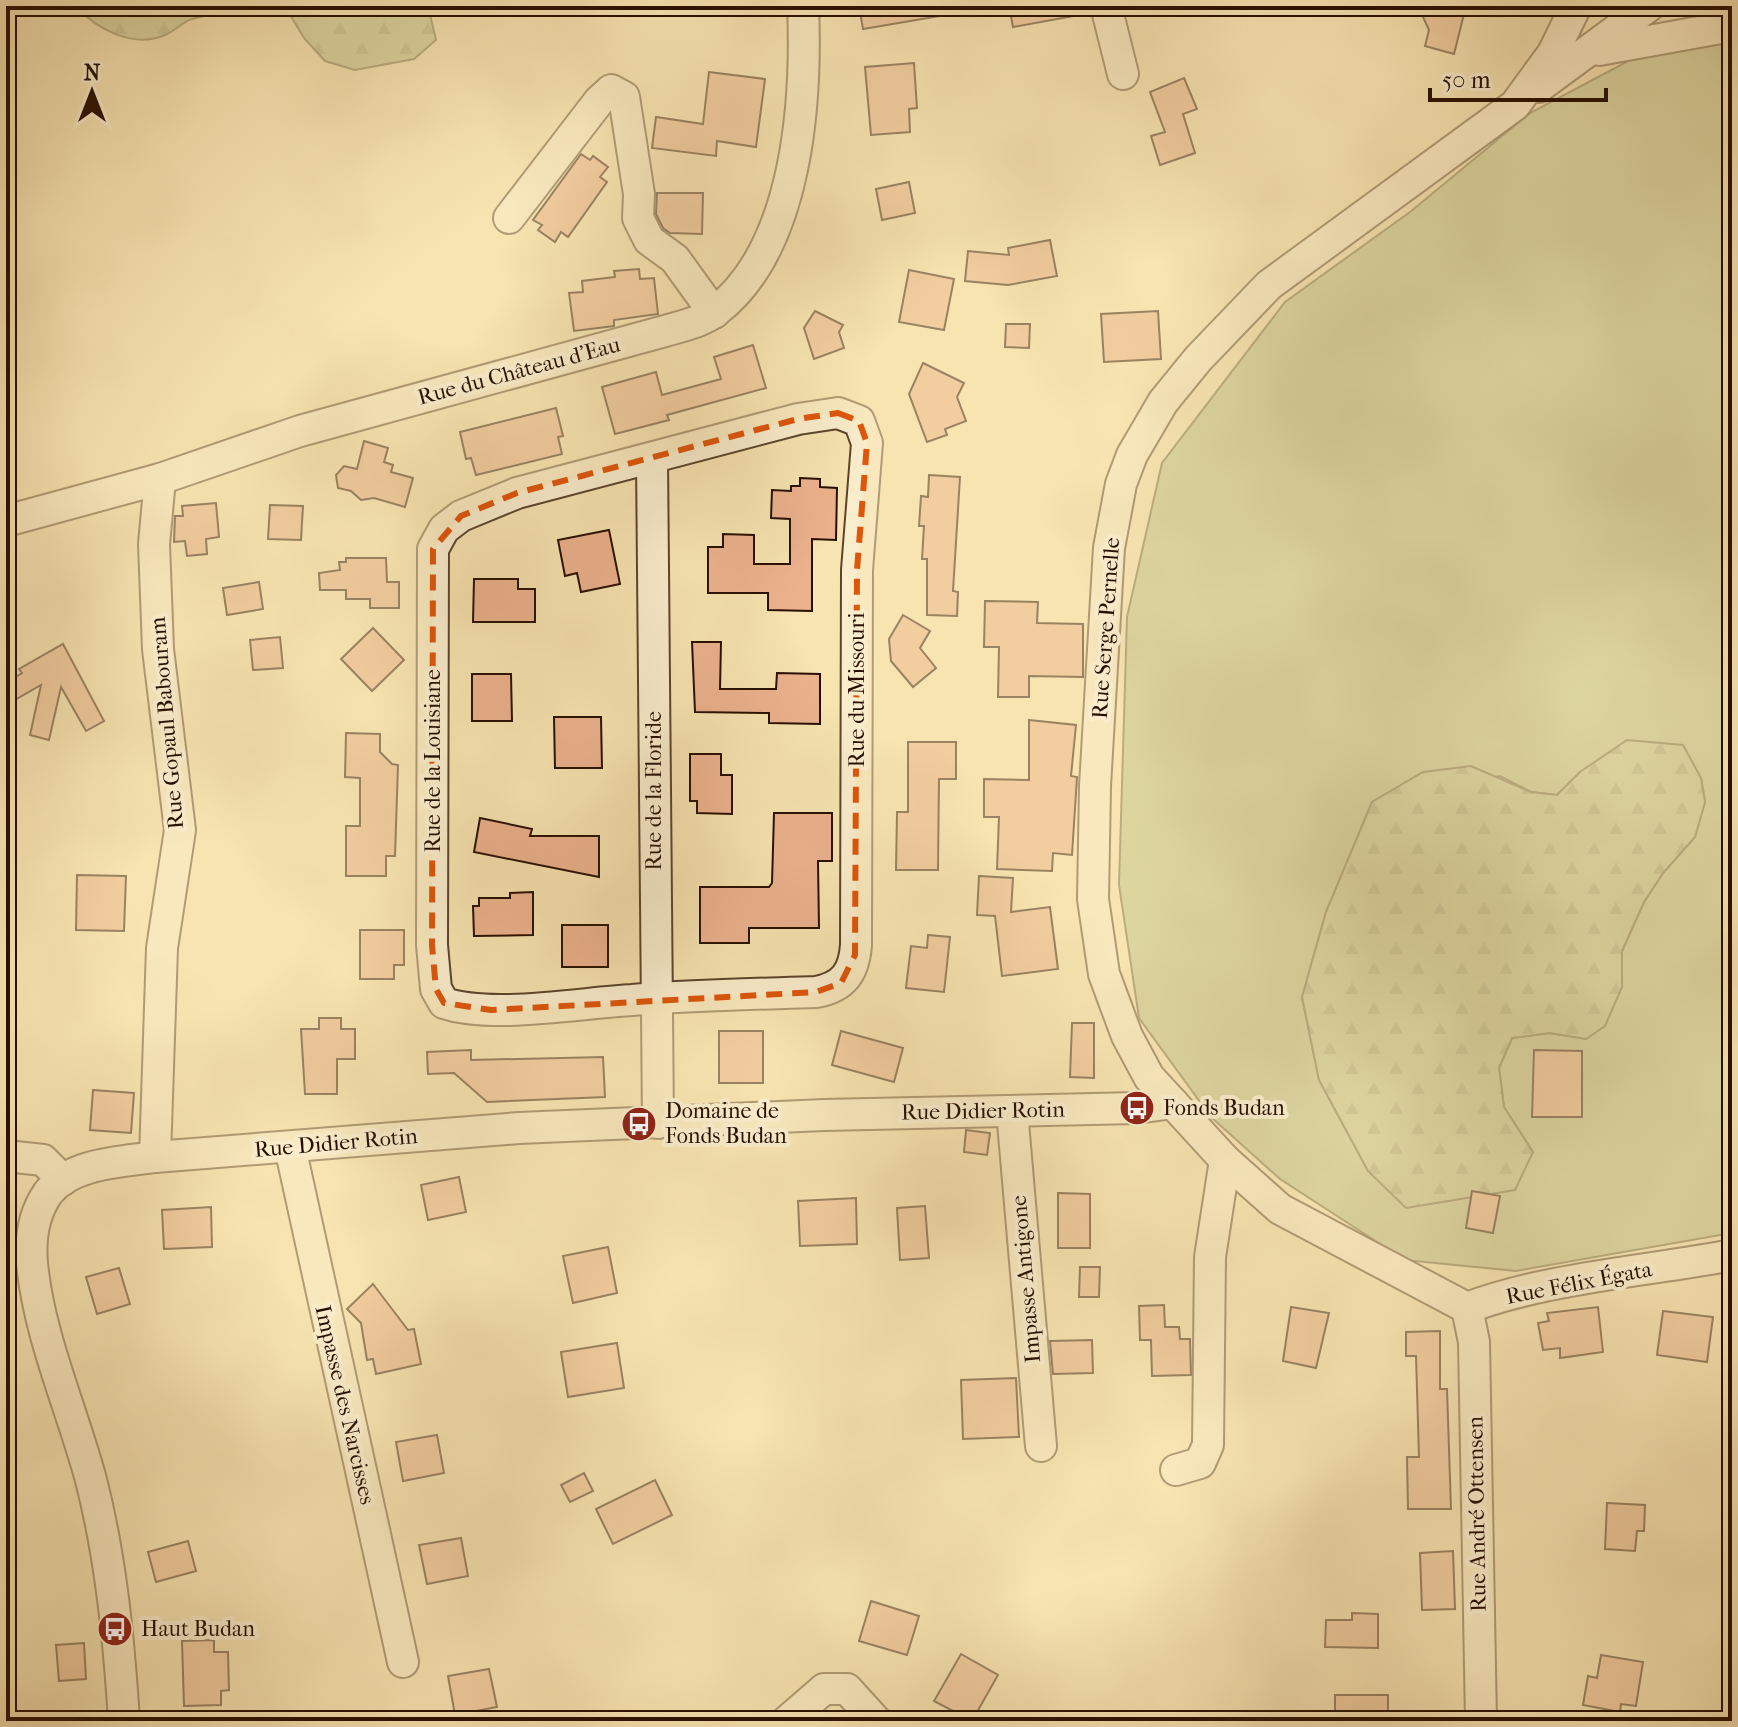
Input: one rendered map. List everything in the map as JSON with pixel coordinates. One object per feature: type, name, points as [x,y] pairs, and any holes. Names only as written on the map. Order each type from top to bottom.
[{"type":"street","name":"Rue du Château d'Eau","points":[[6,521],[160,479],[300,431],[665,331],[714,313],[745,281],[777,225],[798,125],[804,77],[803,6]]},
{"type":"street","points":[[1106,6],[1123,74]]},
{"type":"street","name":"Rue Serge Pernelle","points":[[1467,1308],[1280,1209],[1225,1160],[1149,1077],[1114,1003],[1099,947],[1093,899],[1095,786],[1109,548],[1121,484],[1132,455],[1163,402],[1240,313],[1281,276],[1515,105],[1553,53],[1576,6]]},
{"type":"street","points":[[1515,105],[1649,6]]},
{"type":"street","points":[[1585,53],[1732,26]]},
{"type":"street","points":[[509,218],[599,101],[611,90],[624,97],[639,194],[638,218],[649,240],[675,259],[714,313]]},
{"type":"street","name":"Rue du Missouri","points":[[652,458],[825,414],[855,417],[863,427],[867,443],[857,570],[854,966],[841,983],[816,992],[655,998]]},
{"type":"street","name":"Rue de la Louisiane","points":[[652,458],[517,493],[461,516],[444,529],[433,549],[432,945],[436,989],[444,1003],[460,1008],[491,1010],[655,998]]},
{"type":"street","name":"Rue de la Floride","points":[[652,458],[658,1123]]},
{"type":"street","name":"Rue Gopaul Babouram","points":[[155,1157],[162,948],[180,830],[158,649],[154,544],[160,479]]},
{"type":"street","name":"Rue Didier Rotin","points":[[63,1180],[101,1166],[155,1157],[519,1128],[1137,1108],[1173,1103]]},
{"type":"street","name":"Impasse Antigone","points":[[1012,1111],[1041,1446]]},
{"type":"street","name":"Impasse des Narcisses","points":[[290,1147],[403,1662]]},
{"type":"street","points":[[6,1156],[43,1160],[63,1180],[47,1195],[39,1210],[33,1228],[32,1263],[45,1326],[91,1482],[105,1547],[124,1721]]},
{"type":"street","points":[[1176,1470],[1200,1463],[1208,1445],[1210,1257],[1225,1160]]},
{"type":"street","name":"Rue Félix Égata","points":[[1467,1308],[1558,1286],[1732,1255]]},
{"type":"street","name":"Rue André Ottensen","points":[[1467,1308],[1474,1342],[1481,1721]]},
{"type":"street","points":[[787,1721],[824,1689],[847,1689],[876,1721]]},
{"type":"highlighted area","points":[[838,413],[859,421],[867,443],[857,570],[855,955],[841,983],[816,992],[491,1010],[444,1003],[436,989],[432,945],[433,549],[461,516],[517,493],[798,419]]},
{"type":"green space","points":[[76,6],[428,6],[436,40],[414,59],[355,70],[325,61],[304,38],[286,8],[239,10],[203,16],[188,20],[165,35],[141,40],[105,29]]},
{"type":"green space","points":[[1686,6],[1732,6],[1732,12],[1678,13]]},
{"type":"green space","points":[[1715,41],[1732,43],[1732,1233],[1516,1271],[1405,1260],[1280,1179],[1211,1117],[1139,1018],[1119,885],[1127,617],[1162,463],[1285,302],[1410,212],[1530,113],[1632,59]],"holes":[[[1580,772],[1701,778],[1705,802],[1695,837],[1663,873],[1644,902],[1622,951],[1622,987],[1586,1039],[1550,1033],[1512,1038],[1499,1068],[1504,1107],[1533,1152],[1368,1171],[1319,1080],[1302,998],[1326,912],[1372,802],[1500,776],[1531,792],[1557,795]]]},
{"type":"green space","points":[[1627,740],[1683,745],[1701,778],[1705,802],[1695,837],[1663,873],[1644,902],[1622,951],[1622,987],[1605,1026],[1586,1039],[1550,1033],[1512,1038],[1499,1068],[1504,1107],[1533,1152],[1515,1190],[1406,1208],[1368,1171],[1319,1080],[1302,997],[1326,912],[1372,802],[1423,772],[1471,766],[1531,792],[1557,795],[1580,772]]},
{"type":"building","points":[[859,6],[940,6],[940,16],[863,29]]},
{"type":"building","points":[[1009,6],[1074,6],[1074,16],[1013,27]]},
{"type":"building","points":[[1418,6],[1466,6],[1454,54],[1425,46],[1429,30]]},
{"type":"building","points":[[914,63],[917,108],[909,109],[910,132],[871,135],[865,67]]},
{"type":"building","points":[[709,72],[765,79],[756,147],[717,141],[716,156],[652,148],[656,117],[703,124]]},
{"type":"building","points":[[1184,78],[1197,109],[1183,114],[1195,153],[1160,165],[1151,136],[1165,132],[1150,92]]},
{"type":"building","points":[[581,154],[590,160],[593,156],[608,167],[600,177],[607,182],[568,237],[561,232],[555,242],[538,230],[542,225],[533,220]]},
{"type":"building","points":[[909,182],[915,213],[882,220],[876,189]]},
{"type":"building","points":[[657,193],[703,193],[702,234],[670,233],[663,228],[656,214]]},
{"type":"building","points":[[1050,240],[1057,276],[1008,285],[965,281],[968,251],[1009,255],[1008,248]]},
{"type":"building","points":[[639,269],[640,279],[654,278],[658,314],[614,320],[614,326],[574,331],[569,293],[583,292],[582,281],[615,277],[614,271]]},
{"type":"building","points":[[909,270],[954,279],[944,330],[899,322]]},
{"type":"building","points":[[815,311],[843,325],[839,332],[844,348],[814,359],[804,328]]},
{"type":"building","points":[[1158,311],[1161,359],[1104,362],[1101,314]]},
{"type":"building","points":[[1006,324],[1030,324],[1029,348],[1005,347]]},
{"type":"building","points":[[753,345],[766,388],[667,415],[669,420],[615,434],[602,387],[656,372],[662,395],[721,379],[714,357]]},
{"type":"building","points":[[923,363],[964,383],[957,397],[966,421],[945,429],[947,435],[927,442],[909,394]]},
{"type":"building","points":[[556,408],[563,436],[558,437],[562,454],[476,475],[471,458],[466,459],[460,432]]},
{"type":"building","points":[[364,441],[388,448],[384,462],[393,465],[391,472],[413,478],[405,507],[374,498],[361,500],[351,491],[338,488],[336,475],[344,466],[357,469]]},
{"type":"building","points":[[929,475],[960,477],[953,591],[958,592],[957,616],[927,615],[927,559],[922,559],[924,526],[919,526],[921,496],[928,497]]},
{"type":"building","points":[[800,478],[820,479],[820,487],[837,488],[836,540],[812,539],[812,611],[768,610],[768,593],[708,593],[708,547],[723,547],[723,534],[754,535],[754,564],[790,564],[790,519],[771,518],[772,490],[791,491],[791,486],[800,486]]},
{"type":"building","points":[[216,503],[219,537],[206,539],[207,554],[187,556],[185,541],[174,542],[175,516],[183,516],[182,506]]},
{"type":"building","points":[[270,505],[303,506],[301,540],[268,539]]},
{"type":"building","points":[[609,530],[620,584],[581,592],[577,573],[565,576],[558,540]]},
{"type":"building","points":[[346,558],[386,558],[387,582],[399,582],[399,608],[370,608],[370,599],[346,599],[346,590],[320,590],[319,573],[340,570],[339,562],[346,562]]},
{"type":"building","points":[[474,579],[518,579],[518,589],[535,589],[535,622],[473,622]]},
{"type":"building","points":[[259,582],[263,609],[227,615],[223,588]]},
{"type":"building","points":[[985,601],[1038,602],[1037,623],[1083,624],[1083,677],[1029,676],[1029,697],[998,697],[999,647],[984,647]]},
{"type":"building","points":[[903,615],[930,631],[920,648],[936,668],[913,687],[891,661],[889,639]]},
{"type":"building","points":[[373,628],[404,660],[372,691],[341,659]]},
{"type":"building","points":[[280,637],[283,668],[253,670],[250,640]]},
{"type":"building","points":[[692,642],[721,642],[720,689],[776,689],[777,673],[820,674],[820,724],[769,723],[769,713],[695,712]]},
{"type":"building","points":[[63,644],[104,721],[86,731],[61,687],[49,740],[30,735],[41,685],[6,705],[6,683],[22,673],[19,669]]},
{"type":"building","points":[[472,674],[511,674],[512,721],[472,721]]},
{"type":"building","points":[[554,717],[601,717],[602,768],[555,768]]},
{"type":"building","points":[[1029,720],[1076,725],[1071,776],[1077,777],[1072,855],[1053,853],[1052,871],[997,869],[999,817],[984,817],[984,779],[1029,780]]},
{"type":"building","points":[[346,733],[380,734],[380,752],[392,764],[398,765],[395,856],[386,856],[386,876],[346,876],[346,826],[360,826],[360,778],[345,777]]},
{"type":"building","points":[[908,742],[956,742],[956,779],[939,779],[938,870],[896,870],[897,812],[908,812]]},
{"type":"building","points":[[690,754],[721,754],[721,775],[732,775],[732,814],[697,813],[697,801],[690,801]]},
{"type":"building","points":[[774,813],[832,813],[832,861],[818,861],[819,928],[749,928],[749,943],[700,943],[700,887],[769,887],[772,883]]},
{"type":"building","points":[[480,818],[532,829],[530,836],[599,836],[599,877],[474,852]]},
{"type":"building","points":[[77,875],[126,876],[124,931],[76,930]]},
{"type":"building","points":[[979,876],[1013,878],[1011,912],[1050,907],[1058,969],[1002,976],[995,916],[977,915]]},
{"type":"building","points":[[533,892],[533,935],[474,936],[473,906],[479,906],[479,898],[510,898],[510,893]]},
{"type":"building","points":[[562,925],[608,925],[608,967],[562,967]]},
{"type":"building","points":[[360,930],[404,930],[404,965],[394,965],[394,979],[360,979]]},
{"type":"building","points":[[928,935],[950,937],[944,992],[906,988],[911,946],[927,948]]},
{"type":"building","points":[[319,1018],[341,1018],[341,1029],[355,1029],[355,1059],[337,1059],[337,1094],[305,1094],[301,1029],[319,1029]]},
{"type":"building","points":[[1072,1023],[1094,1023],[1094,1078],[1070,1077]]},
{"type":"building","points":[[719,1031],[763,1031],[763,1083],[719,1083]]},
{"type":"building","points":[[841,1031],[903,1048],[894,1082],[832,1065]]},
{"type":"building","points":[[471,1050],[471,1060],[603,1057],[605,1097],[487,1102],[454,1073],[428,1074],[427,1052]]},
{"type":"building","points":[[1534,1050],[1582,1051],[1582,1117],[1532,1117]]},
{"type":"building","points":[[93,1090],[134,1093],[131,1133],[90,1130]]},
{"type":"building","points":[[966,1130],[990,1133],[987,1155],[964,1152]]},
{"type":"building","points":[[459,1177],[466,1212],[428,1220],[421,1185]]},
{"type":"building","points":[[1472,1191],[1500,1196],[1493,1233],[1466,1228]]},
{"type":"building","points":[[1058,1193],[1090,1194],[1090,1248],[1058,1248]]},
{"type":"building","points":[[856,1198],[857,1244],[800,1246],[798,1201]]},
{"type":"building","points":[[925,1206],[929,1258],[900,1260],[897,1208]]},
{"type":"building","points":[[211,1207],[212,1247],[164,1249],[162,1210]]},
{"type":"building","points":[[608,1247],[617,1293],[573,1303],[563,1256]]},
{"type":"building","points":[[1080,1267],[1100,1267],[1099,1297],[1079,1297]]},
{"type":"building","points":[[119,1268],[130,1304],[97,1314],[86,1277]]},
{"type":"building","points":[[373,1284],[408,1330],[414,1329],[421,1364],[376,1374],[373,1359],[367,1360],[361,1323],[347,1309]]},
{"type":"building","points":[[1164,1305],[1165,1327],[1179,1327],[1180,1339],[1190,1339],[1191,1375],[1152,1376],[1151,1340],[1140,1340],[1139,1306]]},
{"type":"building","points":[[1291,1307],[1329,1313],[1316,1368],[1283,1361]]},
{"type":"building","points":[[1598,1307],[1603,1352],[1560,1358],[1560,1348],[1543,1350],[1538,1323],[1549,1321],[1547,1313]]},
{"type":"building","points":[[1663,1311],[1713,1317],[1707,1362],[1657,1355]]},
{"type":"building","points":[[1440,1331],[1440,1389],[1447,1389],[1451,1509],[1408,1509],[1407,1457],[1419,1457],[1416,1356],[1406,1356],[1406,1332]]},
{"type":"building","points":[[1092,1340],[1093,1373],[1053,1374],[1050,1341]]},
{"type":"building","points":[[617,1343],[624,1388],[568,1397],[561,1352]]},
{"type":"building","points":[[1016,1378],[1019,1437],[963,1439],[961,1380]]},
{"type":"building","points":[[437,1435],[444,1473],[403,1481],[396,1442]]},
{"type":"building","points":[[584,1473],[593,1491],[570,1502],[561,1485]]},
{"type":"building","points":[[655,1480],[672,1515],[613,1544],[596,1509]]},
{"type":"building","points":[[1607,1503],[1645,1505],[1644,1531],[1637,1531],[1635,1551],[1605,1549]]},
{"type":"building","points":[[461,1538],[468,1576],[427,1584],[419,1545]]},
{"type":"building","points":[[188,1541],[196,1571],[156,1582],[148,1552]]},
{"type":"building","points":[[1453,1551],[1455,1609],[1422,1610],[1420,1553]]},
{"type":"building","points":[[871,1601],[919,1616],[907,1655],[859,1641]]},
{"type":"building","points":[[1352,1613],[1378,1614],[1378,1648],[1325,1647],[1326,1620],[1352,1620]]},
{"type":"building","points":[[214,1640],[214,1652],[228,1652],[229,1690],[221,1691],[221,1705],[184,1706],[182,1641]]},
{"type":"building","points":[[84,1643],[86,1679],[59,1681],[56,1645]]},
{"type":"building","points":[[961,1654],[998,1675],[972,1721],[934,1701]]},
{"type":"building","points":[[1601,1655],[1643,1662],[1636,1706],[1621,1704],[1620,1712],[1583,1705],[1588,1676],[1597,1678]]},
{"type":"building","points":[[489,1669],[497,1707],[455,1715],[448,1676]]},
{"type":"building","points":[[1335,1695],[1388,1695],[1388,1721],[1335,1721]]},
{"type":"place","name":"Fonds Budan","points":[[1137,1108]]},
{"type":"place","name":"Domaine de Fonds Budan","points":[[639,1124]]},
{"type":"place","name":"Haut Budan","points":[[115,1629]]}]
